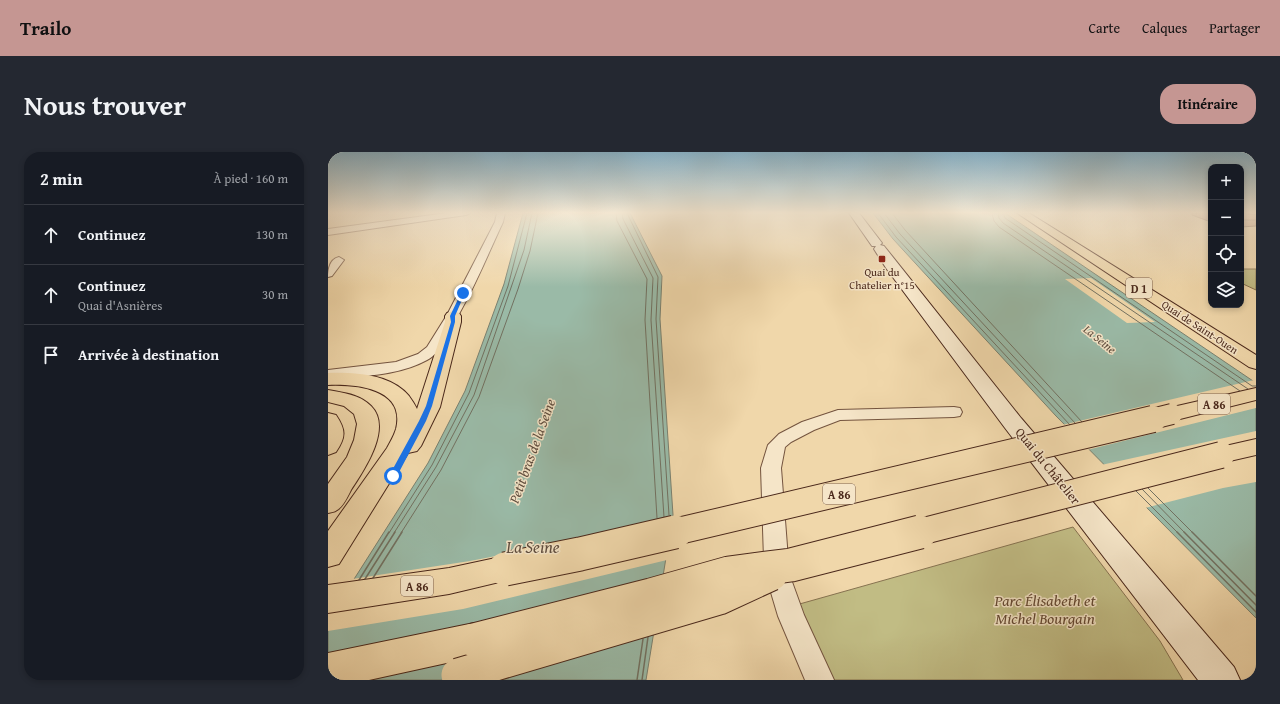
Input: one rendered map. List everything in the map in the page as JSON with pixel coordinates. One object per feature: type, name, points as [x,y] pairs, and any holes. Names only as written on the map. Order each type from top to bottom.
[{"type":"main road","name":"Quai de Saint-Ouen","points":[[1060,238],[1256,363]]},
{"type":"main road","points":[[334,546],[393,476],[423,421],[429,406],[453,322],[453,316]]},
{"type":"main road","points":[[328,379],[365,381],[387,388],[401,399],[406,406],[408,423],[406,433],[398,450],[334,546]]},
{"type":"main road","name":"A 86","points":[[328,599],[449,581],[580,554],[878,485],[1256,394]]},
{"type":"main road","points":[[328,396],[346,400],[360,407],[365,412],[369,423],[366,442],[362,452],[328,503]]},
{"type":"main road","points":[[328,420],[332,427],[333,433],[328,447]]},
{"type":"main road","points":[[328,671],[417,653],[493,635],[729,573],[791,565],[1103,484],[1256,447]]},
{"type":"main road","points":[[440,680],[719,598],[791,565]]},
{"type":"street","points":[[328,375],[372,370],[402,364],[421,357],[432,350],[445,324],[453,316],[491,238]]},
{"type":"street","name":"Quai du Châtelier","points":[[872,238],[891,266],[1013,423],[1221,680]]},
{"type":"street","points":[[328,262],[339,260],[328,274]]},
{"type":"street","points":[[820,680],[791,616],[779,579],[776,559],[771,468],[777,445],[785,438],[808,426],[838,415],[954,412]]},
{"type":"green space","points":[[1244,269],[1256,269],[1256,290],[1244,284]]},
{"type":"green space","name":"Parc Élisabeth et Michel Bourgain","points":[[1073,527],[1160,641],[1183,680],[831,680],[796,605]]},
{"type":"water","name":"La Seine","points":[[516,238],[643,238],[662,276],[660,319],[673,515],[646,680],[328,680],[328,620],[428,463],[465,391],[504,284]]},
{"type":"water","name":"La Seine","points":[[892,238],[1041,238],[1256,383],[1256,618],[1056,416]]},
{"type":"pier","points":[[1091,278],[1155,322],[1127,323],[1065,279]]},
{"type":"pier","points":[[1254,380],[1256,381],[1256,408],[1087,450],[1062,425]]},
{"type":"pier","points":[[1256,431],[1256,482],[1223,488],[1145,508],[1101,465]]},
{"type":"pier","points":[[675,516],[667,560],[463,609],[328,631],[328,616],[352,579],[470,561],[569,542]]},
{"type":"place","name":"Quai du Chatelier n°15","points":[[882,259]]},
{"type":"route","points":[[393,476],[423,421],[429,406],[453,322],[453,316],[463,293]]},
{"type":"water label","name":"Petit bras de la Seine","points":[[532,451]]}]
